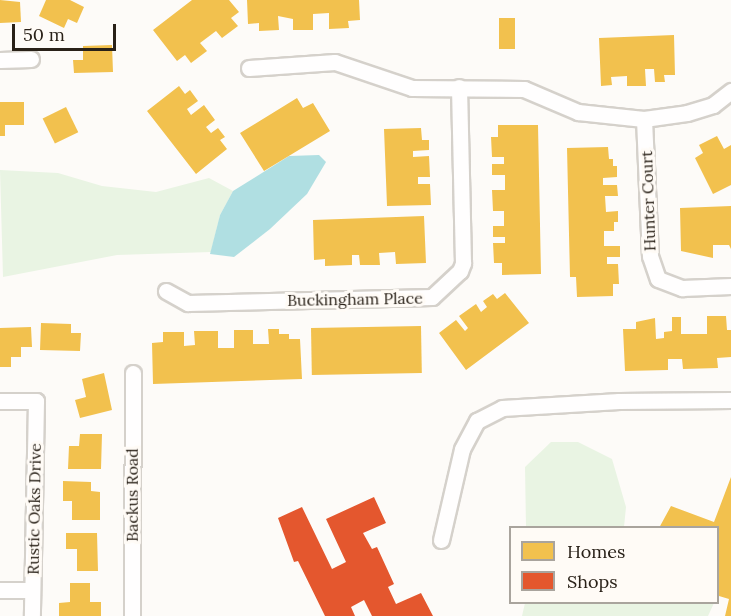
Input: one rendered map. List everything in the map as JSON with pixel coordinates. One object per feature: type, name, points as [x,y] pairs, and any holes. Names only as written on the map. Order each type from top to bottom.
[{"type":"street","points":[[0,60],[31,59]]},
{"type":"street","points":[[249,68],[328,61],[412,88],[524,89],[578,112],[644,119],[687,113],[713,105],[731,91]]},
{"type":"street","name":"Buckingham Place","points":[[166,291],[188,303],[432,297],[460,271],[463,263],[459,87]]},
{"type":"street","name":"Hunter Court","points":[[644,119],[650,256],[658,279],[682,288],[731,286]]},
{"type":"street","name":"Backus Road","points":[[132,616],[133,373]]},
{"type":"street","points":[[441,540],[462,449],[477,422],[502,408],[619,401],[731,400]]},
{"type":"street","name":"Rustic Oaks Drive","points":[[0,401],[36,401],[32,616]]},
{"type":"street","points":[[0,590],[32,590]]},
{"type":"green space","points":[[0,170],[58,173],[102,186],[156,192],[209,178],[233,191],[220,215],[211,252],[117,255],[3,277]]},
{"type":"green space","points":[[551,442],[578,442],[612,459],[626,507],[624,526],[526,526],[525,467]]},
{"type":"green space","points":[[525,604],[714,604],[708,616],[522,616]]},
{"type":"water","points":[[319,155],[326,162],[307,194],[270,229],[234,257],[210,254],[220,215],[233,191],[289,156]]},
{"type":"building: Homes","points":[[0,0],[20,2],[21,22],[0,23]]},
{"type":"building: Homes","points":[[46,0],[70,0],[84,7],[77,23],[68,19],[64,28],[39,16]]},
{"type":"building: Homes","points":[[192,0],[229,0],[239,12],[231,18],[238,26],[222,38],[216,31],[200,43],[207,51],[191,63],[185,55],[177,61],[153,30]]},
{"type":"building: Homes","points":[[247,0],[359,0],[360,20],[348,21],[349,28],[329,29],[329,13],[313,14],[313,30],[293,30],[293,19],[278,16],[279,30],[259,31],[259,23],[248,24]]},
{"type":"building: Homes","points":[[499,18],[515,18],[515,49],[499,49]]},
{"type":"building: Homes","points":[[674,35],[675,75],[664,75],[665,82],[655,82],[654,69],[645,69],[646,86],[627,86],[627,76],[611,77],[612,85],[601,86],[599,38]]},
{"type":"building: Homes","points":[[112,45],[113,72],[74,73],[73,60],[83,60],[83,46]]},
{"type":"building: Homes","points":[[179,86],[185,94],[190,90],[198,101],[187,109],[191,115],[204,105],[215,120],[206,127],[211,133],[218,128],[225,137],[220,140],[227,149],[196,174],[147,111]]},
{"type":"building: Homes","points":[[297,98],[303,108],[313,103],[330,131],[264,171],[240,133]]},
{"type":"building: Homes","points":[[0,102],[24,102],[24,125],[5,125],[5,136],[0,136]]},
{"type":"building: Homes","points":[[66,107],[78,132],[55,144],[43,118]]},
{"type":"building: Homes","points":[[498,125],[538,125],[541,274],[502,275],[502,263],[494,263],[493,243],[505,243],[505,237],[493,237],[493,226],[504,226],[504,211],[493,211],[492,190],[505,190],[505,175],[492,175],[492,164],[504,164],[504,157],[492,157],[491,137],[498,137]]},
{"type":"building: Homes","points":[[421,128],[422,140],[429,140],[429,150],[413,151],[413,157],[429,156],[430,177],[418,177],[418,184],[430,184],[431,205],[387,206],[384,129]]},
{"type":"building: Homes","points":[[717,136],[724,149],[731,145],[731,185],[713,194],[695,158],[703,153],[699,145]]},
{"type":"building: Homes","points":[[608,147],[609,159],[613,159],[613,166],[617,166],[617,177],[603,178],[603,185],[617,185],[618,196],[605,196],[606,212],[618,211],[618,222],[614,222],[614,231],[604,231],[604,246],[620,246],[620,257],[607,257],[607,264],[618,264],[619,284],[613,284],[613,296],[577,297],[576,277],[570,277],[567,148]]},
{"type":"building: Homes","points":[[731,206],[731,249],[729,245],[713,245],[713,258],[681,251],[680,208]]},
{"type":"building: Homes","points":[[424,216],[426,263],[396,264],[395,252],[379,253],[380,265],[360,265],[359,255],[352,255],[352,265],[325,266],[325,259],[314,260],[313,220]]},
{"type":"building: Homes","points":[[505,293],[529,323],[466,370],[439,333],[456,320],[465,331],[468,328],[459,316],[476,304],[481,312],[487,307],[483,301],[493,294],[497,299]]},
{"type":"building: Homes","points":[[707,316],[726,316],[727,330],[731,330],[731,357],[717,358],[718,368],[683,369],[682,359],[668,359],[668,370],[625,371],[623,329],[636,329],[636,322],[655,318],[656,339],[664,338],[664,332],[672,331],[672,317],[681,317],[681,334],[707,334]]},
{"type":"building: Homes","points":[[41,323],[71,324],[71,333],[81,333],[80,351],[40,350]]},
{"type":"building: Homes","points":[[421,326],[422,373],[312,375],[311,328]]},
{"type":"building: Homes","points":[[31,327],[32,347],[21,347],[21,357],[11,357],[11,367],[0,367],[0,328]]},
{"type":"building: Homes","points":[[268,329],[279,329],[279,334],[289,334],[289,339],[300,339],[302,379],[153,384],[152,343],[163,342],[163,332],[184,332],[184,346],[195,345],[194,331],[218,331],[218,348],[234,348],[234,330],[253,330],[253,344],[269,344]]},
{"type":"building: Homes","points":[[104,373],[112,410],[80,418],[75,400],[86,397],[82,379]]},
{"type":"building: Homes","points":[[80,434],[102,434],[101,469],[68,469],[69,446],[79,446]]},
{"type":"building: Homes","points":[[731,477],[731,616],[725,616],[729,599],[719,596],[719,526],[660,526],[671,506],[714,522]]},
{"type":"building: Homes","points":[[63,481],[91,482],[91,491],[100,492],[100,520],[72,520],[72,501],[63,501]]},
{"type":"building: Homes","points":[[66,533],[97,533],[98,571],[77,571],[77,549],[66,549]]},
{"type":"building: Homes","points":[[70,583],[90,583],[90,602],[101,602],[101,616],[59,616],[59,603],[70,602]]},
{"type":"building: Shops","points":[[374,497],[386,523],[363,533],[372,549],[377,547],[394,584],[388,587],[396,604],[421,593],[433,616],[372,616],[364,600],[351,607],[355,616],[325,616],[298,561],[294,562],[278,518],[302,507],[332,569],[346,562],[326,519]]}]
